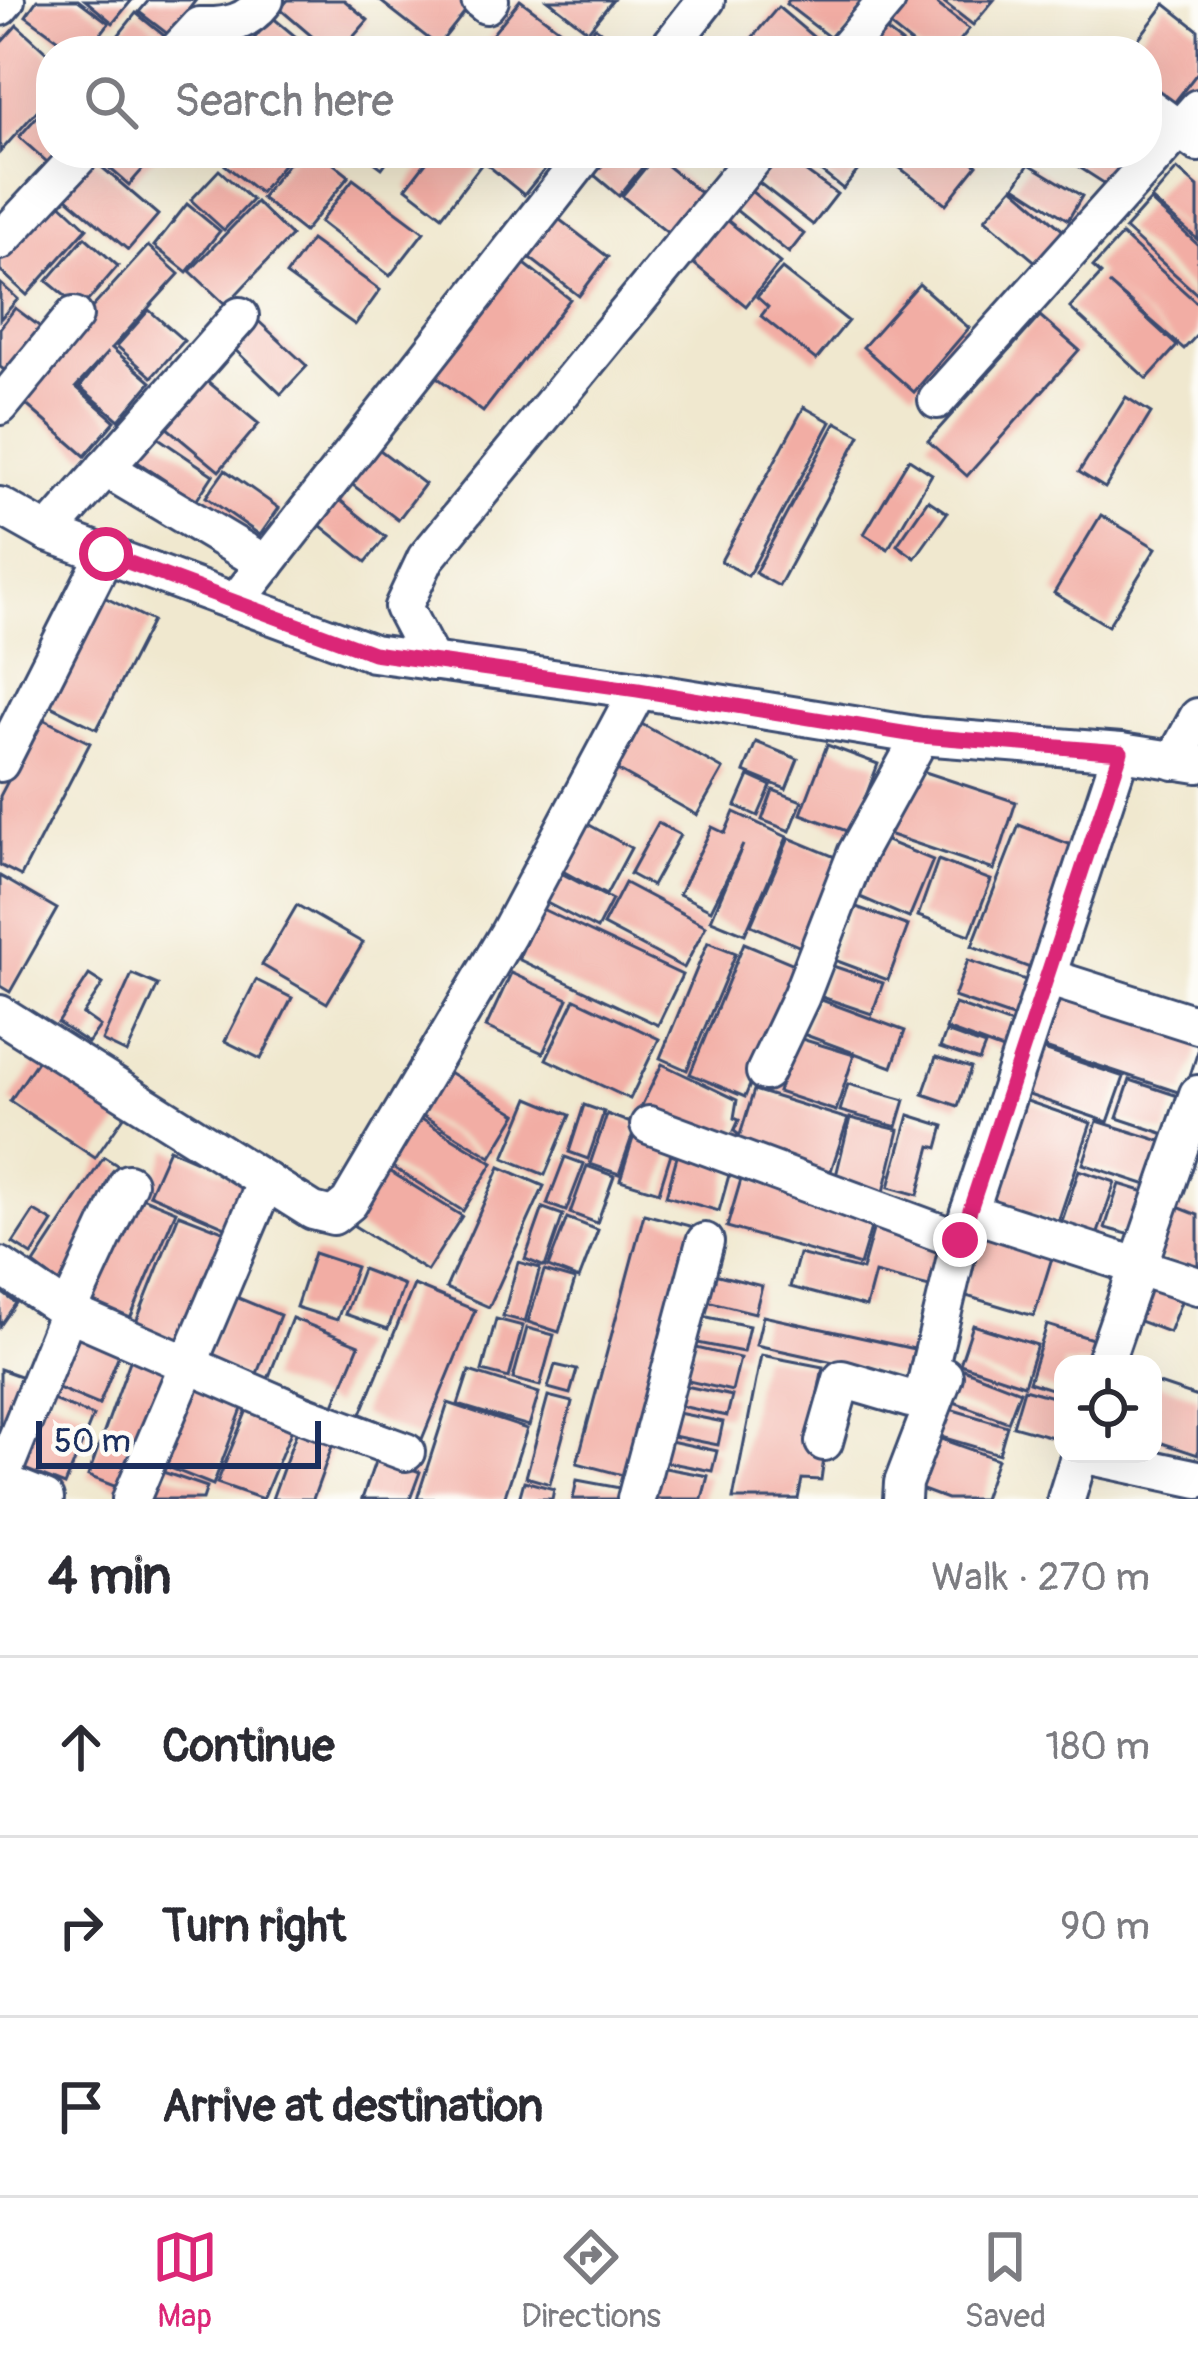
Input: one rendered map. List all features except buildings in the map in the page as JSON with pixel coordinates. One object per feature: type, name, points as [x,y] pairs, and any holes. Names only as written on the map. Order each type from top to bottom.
[{"type":"street","points":[[0,7],[6,0]]},
{"type":"street","points":[[191,36],[200,26],[230,26],[265,0]]},
{"type":"street","points":[[480,0],[486,5],[490,0]]},
{"type":"street","points":[[678,36],[706,0]]},
{"type":"street","points":[[857,36],[887,0]]},
{"type":"street","points":[[1162,113],[1192,127],[1162,159]]},
{"type":"street","points":[[0,242],[68,168]]},
{"type":"street","points":[[236,602],[574,168]]},
{"type":"street","points":[[432,662],[403,607],[426,558],[746,168]]},
{"type":"street","points":[[937,400],[1154,168]]},
{"type":"street","points":[[0,406],[74,316]]},
{"type":"street","points":[[48,532],[240,316]]},
{"type":"street","points":[[105,469],[266,564]]},
{"type":"street","points":[[0,506],[48,532],[373,653],[921,736],[1121,752],[1186,762],[1198,717]]},
{"type":"street","points":[[0,763],[106,554]]},
{"type":"street","points":[[0,1015],[313,1210],[332,1216],[349,1203],[508,934],[638,690]]},
{"type":"street","points":[[765,1072],[801,996],[856,854],[921,736]]},
{"type":"street","points":[[824,1442],[842,1379],[910,1399],[924,1391],[965,1226],[1121,752]]},
{"type":"street","points":[[1047,976],[1198,1025]]},
{"type":"street","points":[[1107,1355],[1198,1094]]},
{"type":"street","points":[[649,1125],[965,1226],[1136,1264],[1198,1286]]},
{"type":"street","points":[[131,1499],[266,1181]]},
{"type":"street","points":[[45,1499],[0,1481],[68,1312],[128,1183]]},
{"type":"street","points":[[636,1499],[705,1241]]},
{"type":"street","points":[[0,1266],[68,1312],[302,1414],[406,1452]]},
{"type":"street","points":[[902,1499],[966,1318],[962,1304],[947,1296]]},
{"type":"street","points":[[1066,1499],[1078,1463]]},
{"type":"street","points":[[1123,1463],[1198,1479]]},
{"type":"route","points":[[106,554],[373,653],[921,736],[1121,752],[960,1240]]}]
